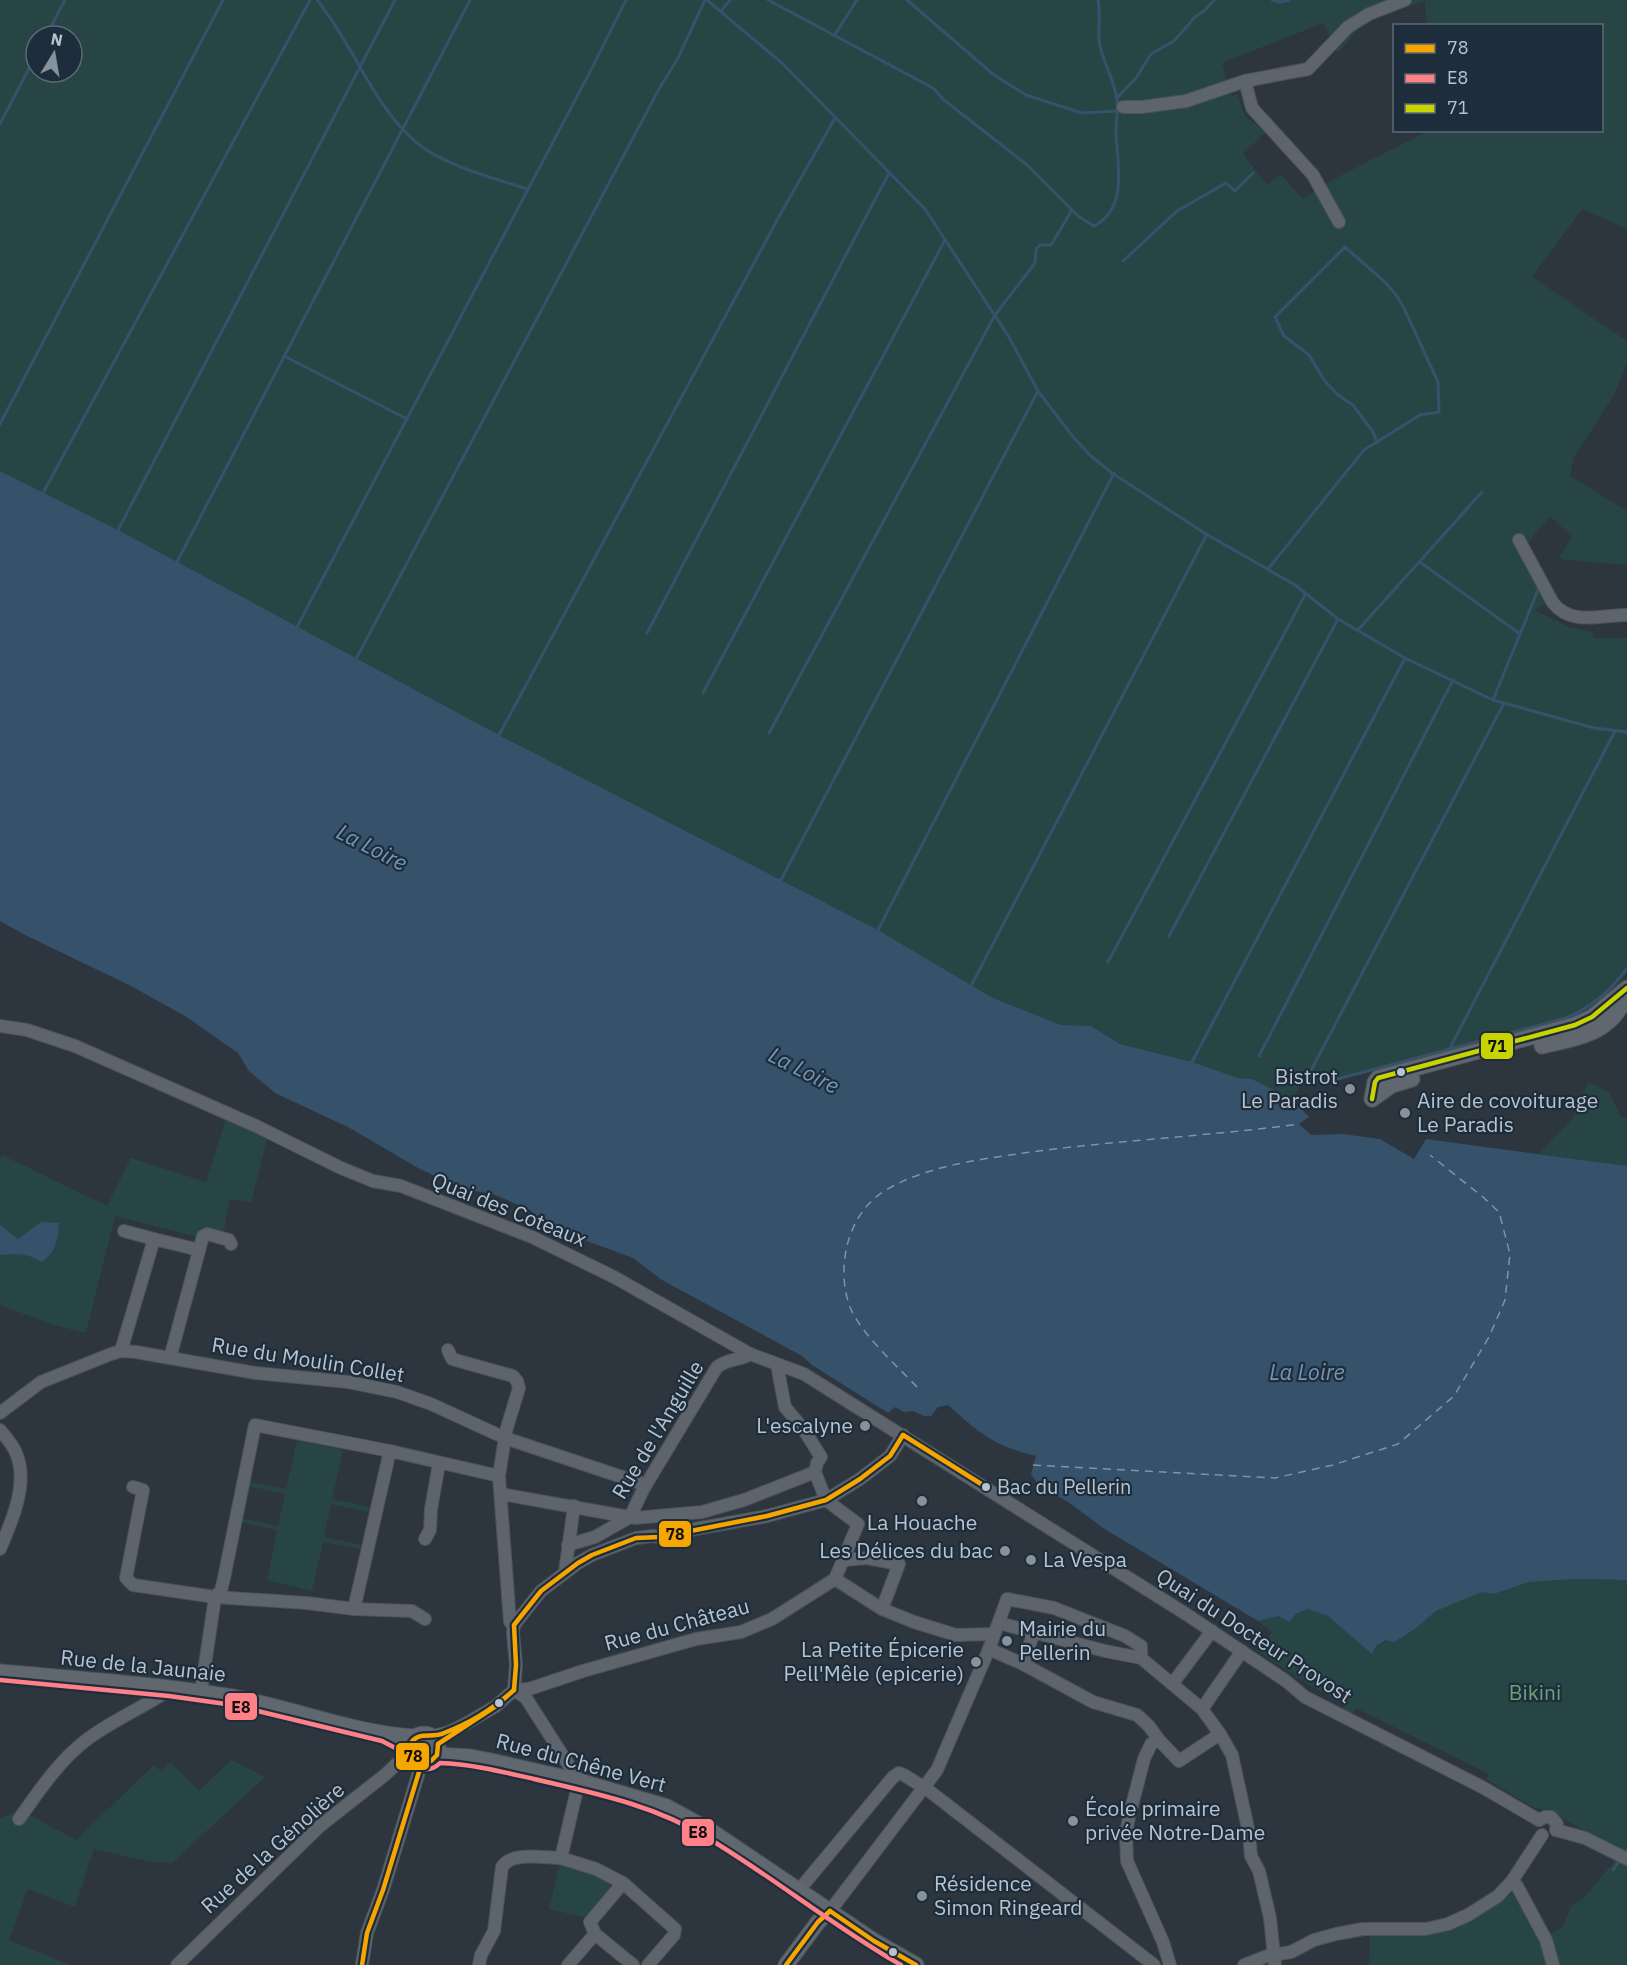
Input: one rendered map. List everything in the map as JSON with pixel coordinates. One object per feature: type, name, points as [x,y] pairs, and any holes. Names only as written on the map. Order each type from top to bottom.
[{"type":"main road","points":[[1627,988],[1592,1017],[1575,1025],[1378,1078],[1372,1099],[1386,1088],[1402,1082],[1596,1031],[1613,1018],[1627,993]]},
{"type":"main road","name":"Rue de la Jaunaie","points":[[0,1672],[201,1692],[385,1734],[414,1752],[421,1734],[437,1745]]},
{"type":"main road","points":[[414,1752],[431,1761],[437,1745]]},
{"type":"main road","name":"Rue du Chêne Vert","points":[[437,1745],[471,1757],[579,1781],[646,1800],[687,1816],[874,1941],[916,1965]]},
{"type":"main road","points":[[786,1965],[818,1922],[830,1911]]},
{"type":"street","points":[[1123,107],[1142,107],[1186,101],[1245,81],[1308,69],[1348,27],[1369,14],[1405,0]]},
{"type":"street","points":[[1245,81],[1252,108],[1313,175],[1339,222]]},
{"type":"street","points":[[1519,540],[1560,612],[1582,619],[1627,615]]},
{"type":"street","name":"Quai des Coteaux","points":[[0,1026],[27,1030],[75,1047],[256,1126],[341,1168],[373,1181],[401,1186],[566,1252],[614,1276],[750,1354],[804,1374],[956,1469]]},
{"type":"street","points":[[124,1231],[199,1250]]},
{"type":"street","points":[[170,1358],[203,1236],[207,1234],[229,1240],[231,1244]]},
{"type":"street","points":[[121,1351],[154,1239]]},
{"type":"street","points":[[448,1350],[452,1359],[513,1376],[518,1381],[519,1388],[505,1438],[499,1476],[510,1622],[514,1625]]},
{"type":"street","name":"Rue du Moulin Collet","points":[[0,1413],[41,1382],[121,1351],[256,1373],[348,1382],[397,1392],[431,1404],[505,1438],[646,1485]]},
{"type":"street","name":"Rue de l'Anguille","points":[[568,1545],[595,1537],[630,1517],[646,1485],[717,1367],[725,1361],[746,1358],[750,1354]]},
{"type":"street","points":[[501,1494],[635,1518],[702,1512],[744,1500],[816,1467],[821,1457],[815,1445],[785,1407],[777,1365]]},
{"type":"street","points":[[201,1692],[215,1597],[221,1591],[255,1425],[390,1451],[499,1476]]},
{"type":"street","points":[[0,1430],[16,1452],[20,1468],[20,1488],[0,1549]]},
{"type":"street","points":[[561,1858],[579,1781],[526,1698],[514,1690],[516,1665],[514,1625],[541,1591],[592,1555],[636,1538],[660,1537],[767,1516],[826,1500],[860,1479],[890,1456],[903,1435]]},
{"type":"street","points":[[354,1609],[390,1451]]},
{"type":"street","points":[[425,1539],[430,1530],[431,1509],[440,1464]]},
{"type":"street","points":[[816,1467],[826,1500],[858,1524],[835,1579],[882,1609],[956,1635],[996,1629],[1034,1632],[1141,1658],[1202,1709],[1232,1755],[1249,1833],[1251,1856],[1265,1891],[1275,1960]]},
{"type":"street","name":"Quai du Docteur Provost","points":[[956,1469],[1212,1631],[1286,1681],[1305,1697],[1482,1788],[1539,1820]]},
{"type":"street","points":[[133,1487],[143,1490],[126,1578],[133,1585],[215,1597],[307,1603],[354,1609],[412,1611],[425,1619]]},
{"type":"street","points":[[565,1572],[574,1506]]},
{"type":"street","points":[[844,1560],[867,1558],[899,1564],[882,1609]]},
{"type":"street","name":"Rue du Château","points":[[437,1745],[467,1723],[496,1706],[514,1690],[529,1689],[696,1639],[741,1632],[772,1619],[835,1579]]},
{"type":"street","points":[[830,1911],[937,1770],[989,1648],[1007,1599],[1054,1608],[1125,1636],[1141,1646],[1141,1658]]},
{"type":"street","points":[[1172,1684],[1212,1631]]},
{"type":"street","points":[[1023,1664],[1034,1632]]},
{"type":"street","points":[[989,1648],[1093,1702],[1137,1715],[1179,1761],[1220,1734]]},
{"type":"street","points":[[1202,1709],[1242,1651]]},
{"type":"street","points":[[19,1819],[54,1770],[72,1752],[87,1740],[161,1695],[164,1688]]},
{"type":"street","points":[[1159,1740],[1150,1744],[1134,1794],[1126,1833],[1127,1861],[1163,1942],[1170,1965]]},
{"type":"street","points":[[362,1965],[367,1933],[383,1890],[414,1752]]},
{"type":"street","name":"Rue de la Génolière","points":[[178,1965],[320,1826],[414,1752]]},
{"type":"street","points":[[799,1890],[893,1777],[899,1773],[904,1774],[1154,1965]]},
{"type":"street","points":[[1551,1817],[1557,1824],[1556,1830],[1550,1836],[1542,1835],[1538,1830],[1539,1820],[1551,1817]]},
{"type":"street","points":[[1556,1830],[1585,1838],[1627,1859]]},
{"type":"street","points":[[1244,1965],[1275,1960],[1314,1940],[1336,1934],[1362,1929],[1437,1927],[1484,1906],[1498,1896],[1512,1881],[1542,1835]]},
{"type":"street","points":[[479,1965],[484,1949],[494,1931],[502,1868],[506,1861],[513,1857],[561,1858],[596,1869],[622,1883],[675,1929],[674,1935],[648,1965]]},
{"type":"street","points":[[1512,1881],[1517,1886],[1546,1940],[1553,1965]]},
{"type":"street","points":[[622,1883],[590,1922],[595,1934],[633,1965]]},
{"type":"street","points":[[568,1965],[595,1934]]},
{"type":"green space","points":[[0,0],[1627,0],[1627,229],[1582,209],[1532,277],[1627,341],[1627,362],[1614,395],[1574,457],[1570,476],[1627,511],[1627,565],[1558,559],[1572,537],[1550,516],[1521,551],[1550,602],[1534,610],[1569,627],[1593,632],[1594,638],[1627,638],[1627,973],[1602,1000],[1587,1011],[1571,1020],[1364,1074],[1303,1084],[1291,1099],[1252,1079],[1238,1078],[1192,1062],[1120,1044],[1091,1026],[1061,1025],[993,998],[878,930],[499,735],[118,530],[0,471]]},
{"type":"green space","points":[[1588,1082],[1609,1092],[1621,1117],[1627,1118],[1627,1166],[1539,1154],[1572,1119]]},
{"type":"green space","points":[[226,1119],[268,1136],[251,1202],[230,1199],[223,1233],[199,1227],[197,1237],[115,1216],[86,1333],[54,1325],[0,1305],[0,1255],[18,1253],[31,1255],[41,1222],[18,1239],[0,1225],[0,1159],[2,1155],[107,1206],[131,1158],[206,1182]]},
{"type":"green space","points":[[297,1440],[343,1450],[332,1499],[369,1507],[368,1512],[331,1504],[324,1537],[361,1545],[360,1549],[323,1542],[312,1591],[267,1580],[277,1530],[241,1522],[241,1518],[278,1526],[285,1494],[248,1486],[249,1482],[286,1489]]},
{"type":"green space","name":"Bikini","points":[[1576,1579],[1627,1580],[1627,1965],[1369,1965],[1370,1934],[1476,1915],[1512,1893],[1540,1939],[1563,1927],[1571,1906],[1584,1898],[1622,1852],[1548,1810],[1535,1808],[1486,1779],[1489,1774],[1356,1708],[1351,1714],[1342,1710],[1345,1704],[1314,1688],[1259,1652],[1272,1632],[1258,1621],[1278,1616],[1289,1622],[1296,1614],[1308,1609],[1328,1616],[1372,1653],[1376,1646],[1415,1629],[1436,1611],[1482,1592],[1494,1594],[1529,1582]]},
{"type":"green space","points":[[231,1760],[265,1777],[172,1863],[151,1862],[94,1849],[75,1907],[28,1889],[9,1940],[70,1965],[0,1965],[0,1818],[20,1810],[76,1840],[154,1765],[161,1771],[170,1762],[199,1791]]},
{"type":"green space","points":[[560,1864],[596,1875],[613,1889],[587,1918],[549,1909]]},
{"type":"water","name":"La Loire","points":[[0,471],[118,530],[499,735],[878,930],[993,998],[1061,1025],[1091,1026],[1120,1044],[1192,1062],[1238,1078],[1252,1079],[1291,1099],[1309,1117],[1299,1124],[1311,1135],[1343,1134],[1380,1139],[1414,1159],[1426,1139],[1627,1166],[1627,1580],[1576,1579],[1529,1582],[1494,1594],[1482,1592],[1436,1611],[1415,1629],[1394,1642],[1386,1640],[1376,1646],[1372,1654],[1328,1616],[1308,1609],[1296,1614],[1289,1622],[1278,1616],[1258,1621],[1103,1528],[1071,1504],[1038,1484],[1031,1474],[1036,1456],[998,1443],[948,1405],[938,1407],[931,1416],[924,1416],[913,1411],[904,1412],[895,1407],[888,1413],[812,1365],[802,1356],[662,1280],[633,1258],[576,1237],[539,1218],[530,1210],[493,1194],[463,1189],[418,1168],[348,1127],[275,1093],[249,1071],[238,1053],[185,1016],[131,986],[0,921]]},
{"type":"water","points":[[41,1222],[59,1223],[55,1245],[42,1262],[16,1254],[0,1255],[0,1225],[18,1239]]},
{"type":"waterway","points":[[52,24],[65,0]]},
{"type":"waterway","points":[[0,424],[223,0]]},
{"type":"waterway","points":[[43,493],[310,0]]},
{"type":"waterway","points":[[317,0],[342,36],[375,93],[401,128],[417,143],[455,164],[527,189]]},
{"type":"waterway","points":[[118,530],[395,0]]},
{"type":"waterway","points":[[177,562],[470,0]]},
{"type":"waterway","points":[[297,627],[626,0]]},
{"type":"waterway","points":[[356,659],[659,89],[678,58],[705,0]]},
{"type":"waterway","points":[[707,0],[783,64],[925,209],[1009,337],[1038,391],[1074,438],[1112,473],[1206,534],[1295,585],[1338,619],[1405,658],[1493,700],[1594,728],[1627,732]]},
{"type":"waterway","points":[[721,11],[730,0]]},
{"type":"waterway","points":[[768,0],[933,88],[944,100],[1027,165],[1078,216],[1094,226],[1105,218],[1112,208],[1117,197],[1119,171],[1116,132],[1117,100],[1100,46],[1098,0]]},
{"type":"waterway","points":[[834,36],[857,0]]},
{"type":"waterway","points":[[907,0],[994,75],[1026,95],[1082,113],[1117,111]]},
{"type":"waterway","points":[[1117,98],[1136,78],[1151,54],[1174,41],[1214,0]]},
{"type":"waterway","points":[[1272,0],[1280,2],[1289,0]]},
{"type":"waterway","points":[[0,124],[24,78]]},
{"type":"waterway","points":[[499,735],[781,213],[835,118]]},
{"type":"waterway","points":[[647,633],[889,173]]},
{"type":"waterway","points":[[1123,261],[1177,211],[1226,183],[1235,191],[1253,173]]},
{"type":"waterway","points":[[769,733],[995,315],[1035,263],[1036,249],[1040,245],[1051,245],[1072,210]]},
{"type":"waterway","points":[[703,693],[945,240]]},
{"type":"waterway","points":[[1268,569],[1364,450],[1420,415],[1439,412],[1438,382],[1404,308],[1385,282],[1345,247],[1275,317],[1284,336],[1309,355],[1324,380],[1338,395],[1353,405],[1373,432],[1377,443]]},
{"type":"waterway","points":[[284,356],[407,419]]},
{"type":"waterway","points":[[781,880],[1038,391]]},
{"type":"waterway","points":[[878,930],[1114,473]]},
{"type":"waterway","points":[[1358,630],[1482,492]]},
{"type":"waterway","points":[[972,984],[1207,534]]},
{"type":"waterway","points":[[1420,562],[1520,634]]},
{"type":"waterway","points":[[1493,700],[1538,590]]},
{"type":"waterway","points":[[1108,962],[1305,595]]},
{"type":"waterway","points":[[1169,936],[1338,619]]},
{"type":"waterway","points":[[1192,1062],[1405,658]]},
{"type":"waterway","points":[[1259,1056],[1453,680]]},
{"type":"waterway","points":[[1504,703],[1306,1080],[1330,1081],[1566,1018],[1584,1009],[1600,997],[1627,968]]},
{"type":"waterway","points":[[1450,1048],[1615,731]]},
{"type":"waterway","points":[[1613,1870],[1618,1863]]},
{"type":"ferry route","points":[[917,1387],[862,1328],[850,1307],[846,1291],[845,1258],[854,1226],[862,1212],[886,1190],[920,1174],[994,1157],[1299,1124]]},
{"type":"ferry route","points":[[1033,1465],[1275,1478],[1333,1465],[1398,1444],[1454,1396],[1489,1337],[1505,1300],[1510,1254],[1499,1212],[1430,1155]]},
{"type":"transit line","name":"71","points":[[1372,1099],[1378,1078],[1575,1025],[1592,1017],[1627,988]]},
{"type":"transit line","name":"78","points":[[903,1435],[986,1487]]},
{"type":"transit line","name":"78","points":[[514,1690],[516,1665],[514,1625],[541,1591],[578,1563],[592,1555],[636,1538],[660,1537],[767,1516],[826,1500],[860,1479],[890,1456],[903,1435]]},
{"type":"transit line","name":"E8","points":[[0,1680],[169,1696],[233,1705],[382,1741],[403,1752],[406,1761],[423,1769],[432,1768],[440,1763],[476,1767],[623,1801],[666,1816],[706,1837],[901,1965]]},
{"type":"transit line","name":"78","points":[[514,1690],[496,1706],[438,1744],[437,1755],[431,1761],[419,1761],[412,1756],[410,1744],[417,1737],[439,1735],[463,1725],[490,1709],[514,1690]]},
{"type":"transit line","name":"78","points":[[362,1965],[367,1933],[383,1890],[422,1762]]},
{"type":"transit line","name":"78","points":[[830,1911],[874,1941],[916,1965]]},
{"type":"transit line","name":"78","points":[[786,1965],[818,1922],[830,1911]]},
{"type":"place","name":"Bistrot Le Paradis","points":[[1350,1089]]},
{"type":"place","name":"Aire de covoiturage Le Paradis","points":[[1405,1113]]},
{"type":"place","name":"L'escalyne","points":[[865,1426]]},
{"type":"place","name":"Bac du Pellerin","points":[[986,1487]]},
{"type":"place","name":"La Houache","points":[[922,1501]]},
{"type":"place","name":"Les Délices du bac","points":[[1005,1551]]},
{"type":"place","name":"La Vespa","points":[[1031,1560]]},
{"type":"place","name":"Mairie du Pellerin","points":[[1007,1641]]},
{"type":"place","name":"La Petite Épicerie Pell'Mêle (epicerie)","points":[[976,1662]]},
{"type":"place","name":"École primaire privée Notre-Dame","points":[[1073,1821]]},
{"type":"place","name":"Résidence Simon Ringeard","points":[[922,1896]]}]
